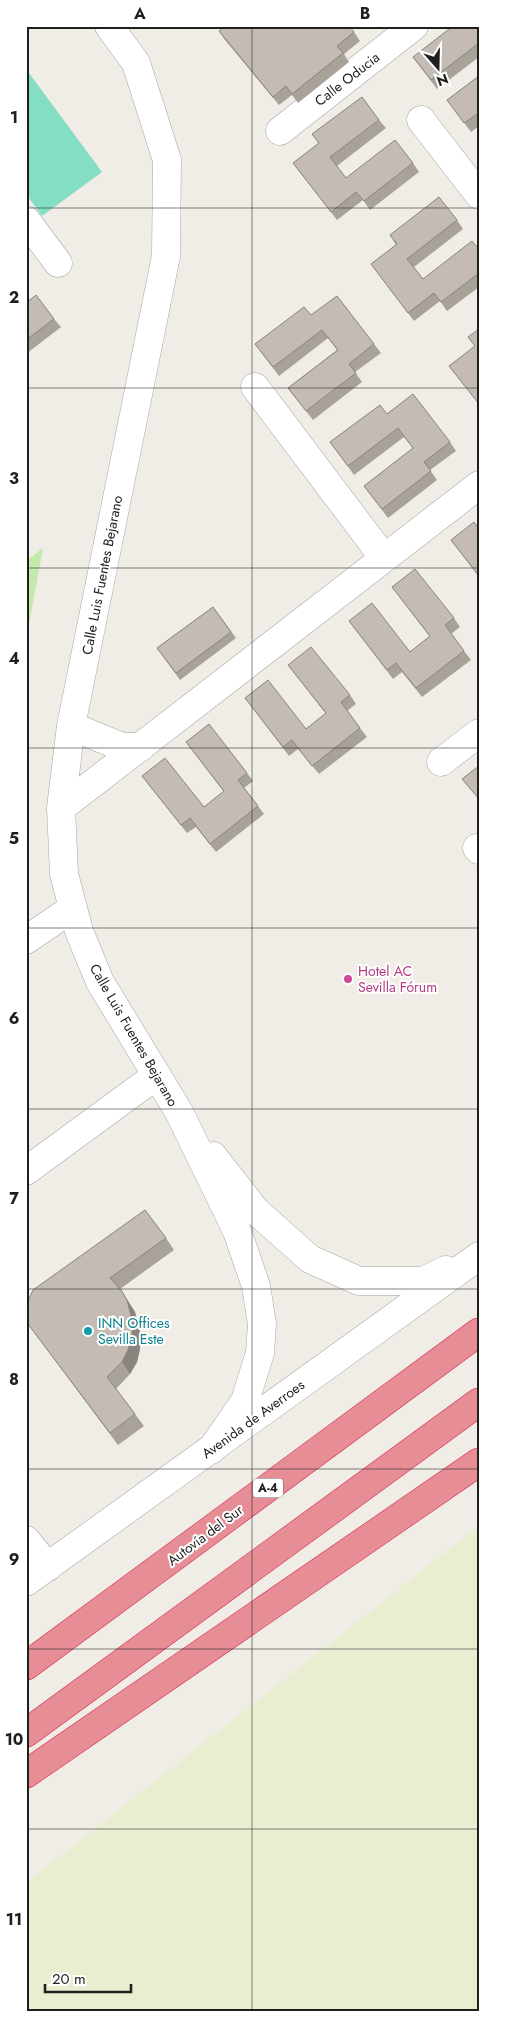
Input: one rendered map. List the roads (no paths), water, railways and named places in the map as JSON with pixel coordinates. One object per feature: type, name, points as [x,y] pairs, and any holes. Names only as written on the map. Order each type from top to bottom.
[{"type":"highway","name":"Autovía del Sur","points":[[26,1666],[479,1332]]},
{"type":"highway","points":[[26,1733],[479,1402]]},
{"type":"highway","points":[[26,1774],[479,1462]]},
{"type":"street","name":"Calle Luis Fuentes Bejarano","points":[[109,26],[136,64],[167,160],[166,256],[71,726],[61,808],[64,874],[79,932],[100,982],[178,1112]]},
{"type":"street","name":"Calle Oducia","points":[[280,131],[414,26]]},
{"type":"street","points":[[420,120],[479,195]]},
{"type":"street","points":[[26,220],[58,263]]},
{"type":"street","points":[[255,387],[384,558]]},
{"type":"street","points":[[61,808],[479,485]]},
{"type":"street","points":[[71,726],[122,747],[141,747]]},
{"type":"street","points":[[441,762],[479,732]]},
{"type":"street","points":[[26,940],[72,908]]},
{"type":"street","points":[[26,1171],[157,1076]]},
{"type":"street","points":[[178,1112],[256,1211],[310,1259],[359,1281],[423,1281],[479,1255]]},
{"type":"street","points":[[178,1112],[237,1231],[256,1286],[262,1324],[260,1353],[245,1402],[210,1450]]},
{"type":"street","name":"Avenida de Averroes","points":[[37,1574],[479,1255]]},
{"type":"street","points":[[26,1540],[37,1574]]},
{"type":"place","name":"Hotel AC Sevilla Fórum","points":[[348,979]]},
{"type":"place","name":"INN Offices Sevilla Este","points":[[88,1331]]}]
